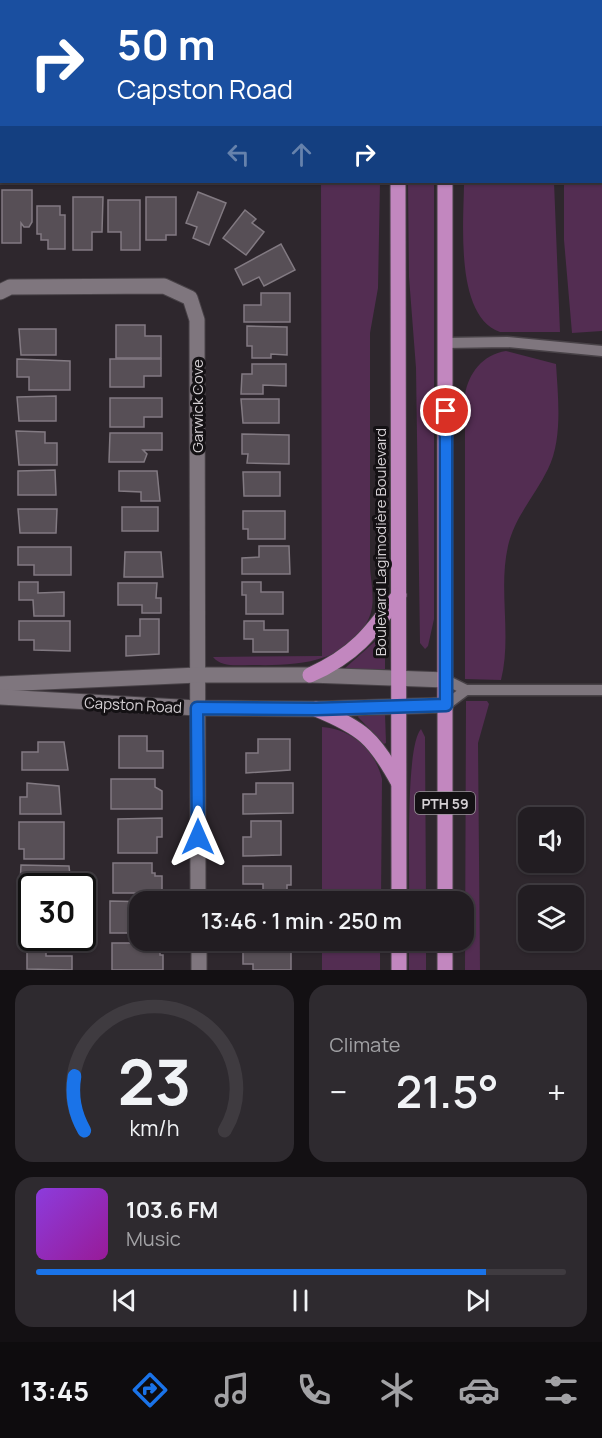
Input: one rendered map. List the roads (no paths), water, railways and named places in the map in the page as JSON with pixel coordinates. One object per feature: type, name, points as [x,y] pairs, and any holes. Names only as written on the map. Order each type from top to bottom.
[{"type":"main road","name":"Boulevard Lagimodière Boulevard","points":[[398,183],[399,891]]},
{"type":"main road","name":"PTH 59","points":[[445,183],[445,891]]},
{"type":"main road","points":[[310,675],[332,665],[358,647],[399,595]]},
{"type":"main road","points":[[316,709],[351,723],[370,739],[399,784]]},
{"type":"main road","points":[[399,951],[399,970]]},
{"type":"main road","points":[[445,951],[445,970]]},
{"type":"street","name":"Garwick Cove","points":[[0,292],[10,287],[164,286],[190,298],[197,320],[198,891]]},
{"type":"street","name":"Capston Road","points":[[0,684],[198,675],[310,675],[446,680]]},
{"type":"street","name":"Capston Road","points":[[0,697],[197,708],[316,709],[446,705]]},
{"type":"street","points":[[199,951],[199,970]]},
{"type":"lane","points":[[446,343],[507,342],[602,351]]},
{"type":"lane","points":[[446,680],[466,690],[602,690]]},
{"type":"lane","points":[[446,705],[466,690]]}]
